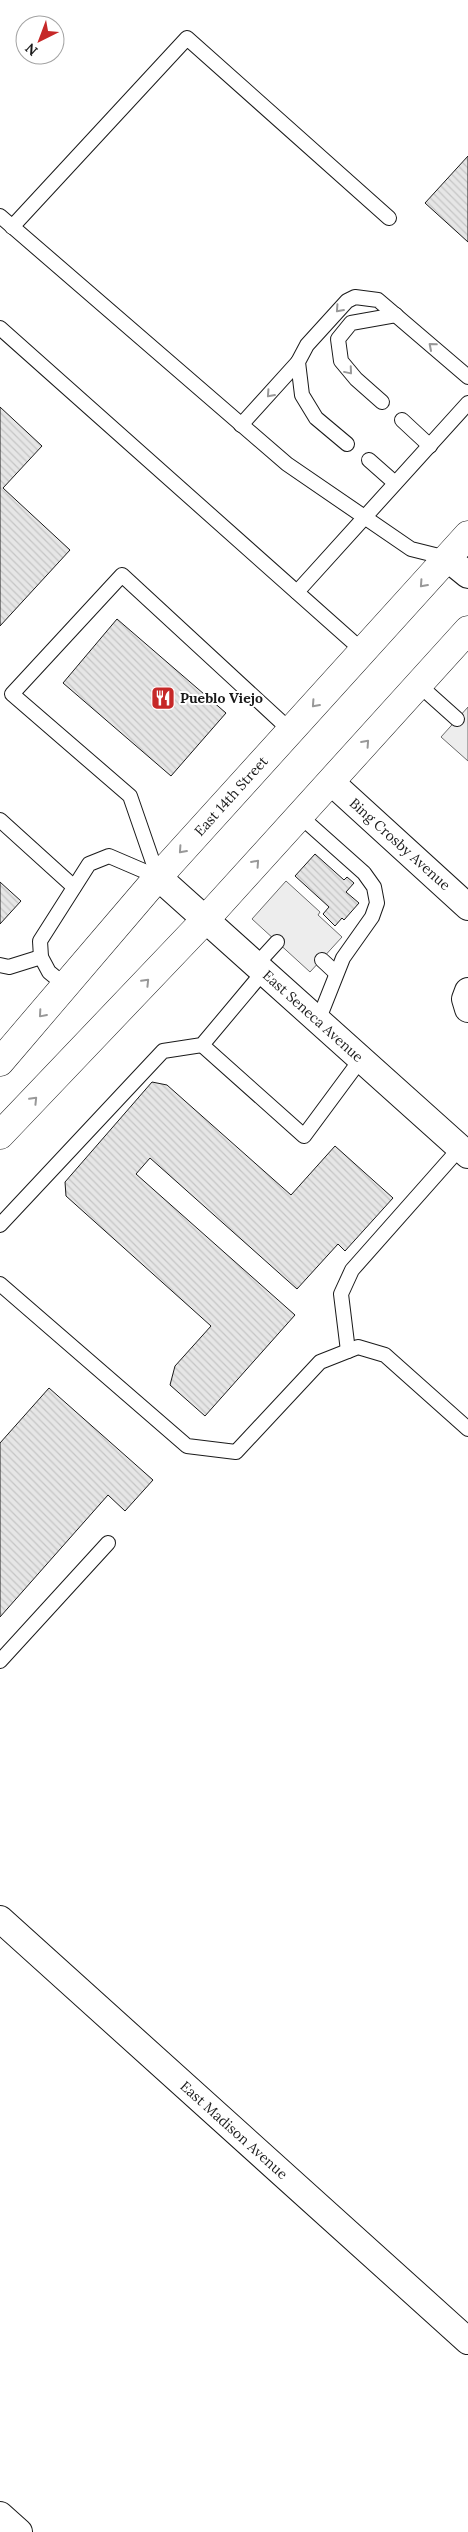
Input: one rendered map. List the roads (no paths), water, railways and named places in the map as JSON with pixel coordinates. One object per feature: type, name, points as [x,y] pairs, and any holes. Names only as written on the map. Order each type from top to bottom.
[{"type":"main road","name":"East 14th Street","points":[[0,1062],[158,877],[468,535]]},
{"type":"main road","points":[[0,1135],[205,920],[468,630]]},
{"type":"street","points":[[447,558],[468,575]]},
{"type":"street","name":"Bing Crosby Avenue","points":[[331,782],[468,907]]},
{"type":"street","name":"East Seneca Avenue","points":[[158,877],[464,1151]]},
{"type":"street","points":[[468,991],[465,1000],[468,1009]]},
{"type":"street","name":"East Madison Avenue","points":[[0,1919],[468,2341]]},
{"type":"street","points":[[0,2515],[19,2532]]},
{"type":"lane","points":[[12,227],[187,38],[390,218]]},
{"type":"lane","points":[[0,216],[287,464],[411,549],[447,558]]},
{"type":"lane","points":[[241,425],[298,362],[307,345],[347,301],[355,297],[378,300],[468,377]]},
{"type":"lane","points":[[382,402],[356,379],[341,361],[338,339],[351,323],[396,315]]},
{"type":"lane","points":[[0,328],[363,651]]},
{"type":"lane","points":[[298,362],[302,395],[316,418],[347,444]]},
{"type":"lane","points":[[297,592],[468,403]]},
{"type":"lane","points":[[402,420],[430,446]]},
{"type":"lane","points":[[369,460],[395,483]]},
{"type":"lane","points":[[158,877],[130,796],[12,694],[122,575],[291,731]]},
{"type":"lane","points":[[419,685],[457,719]]},
{"type":"lane","points":[[300,816],[364,873],[374,887],[377,903],[372,916],[342,958],[318,1021]]},
{"type":"lane","points":[[0,820],[74,887]]},
{"type":"lane","points":[[66,986],[49,972],[41,957],[40,941],[89,864],[109,856],[158,877]]},
{"type":"lane","points":[[0,1225],[163,1051],[202,1045],[260,968],[277,942]]},
{"type":"lane","points":[[0,966],[9,966],[41,957]]},
{"type":"lane","points":[[322,960],[336,973]]},
{"type":"lane","points":[[202,1045],[304,1136],[361,1059]]},
{"type":"lane","points":[[348,1351],[341,1294],[352,1270],[464,1151]]},
{"type":"lane","points":[[0,1284],[187,1446],[236,1452],[320,1362],[358,1347],[385,1355],[468,1429]]},
{"type":"lane","points":[[0,1660],[108,1543]]},
{"type":"place","name":"Pueblo Viejo","points":[[163,698]]}]
